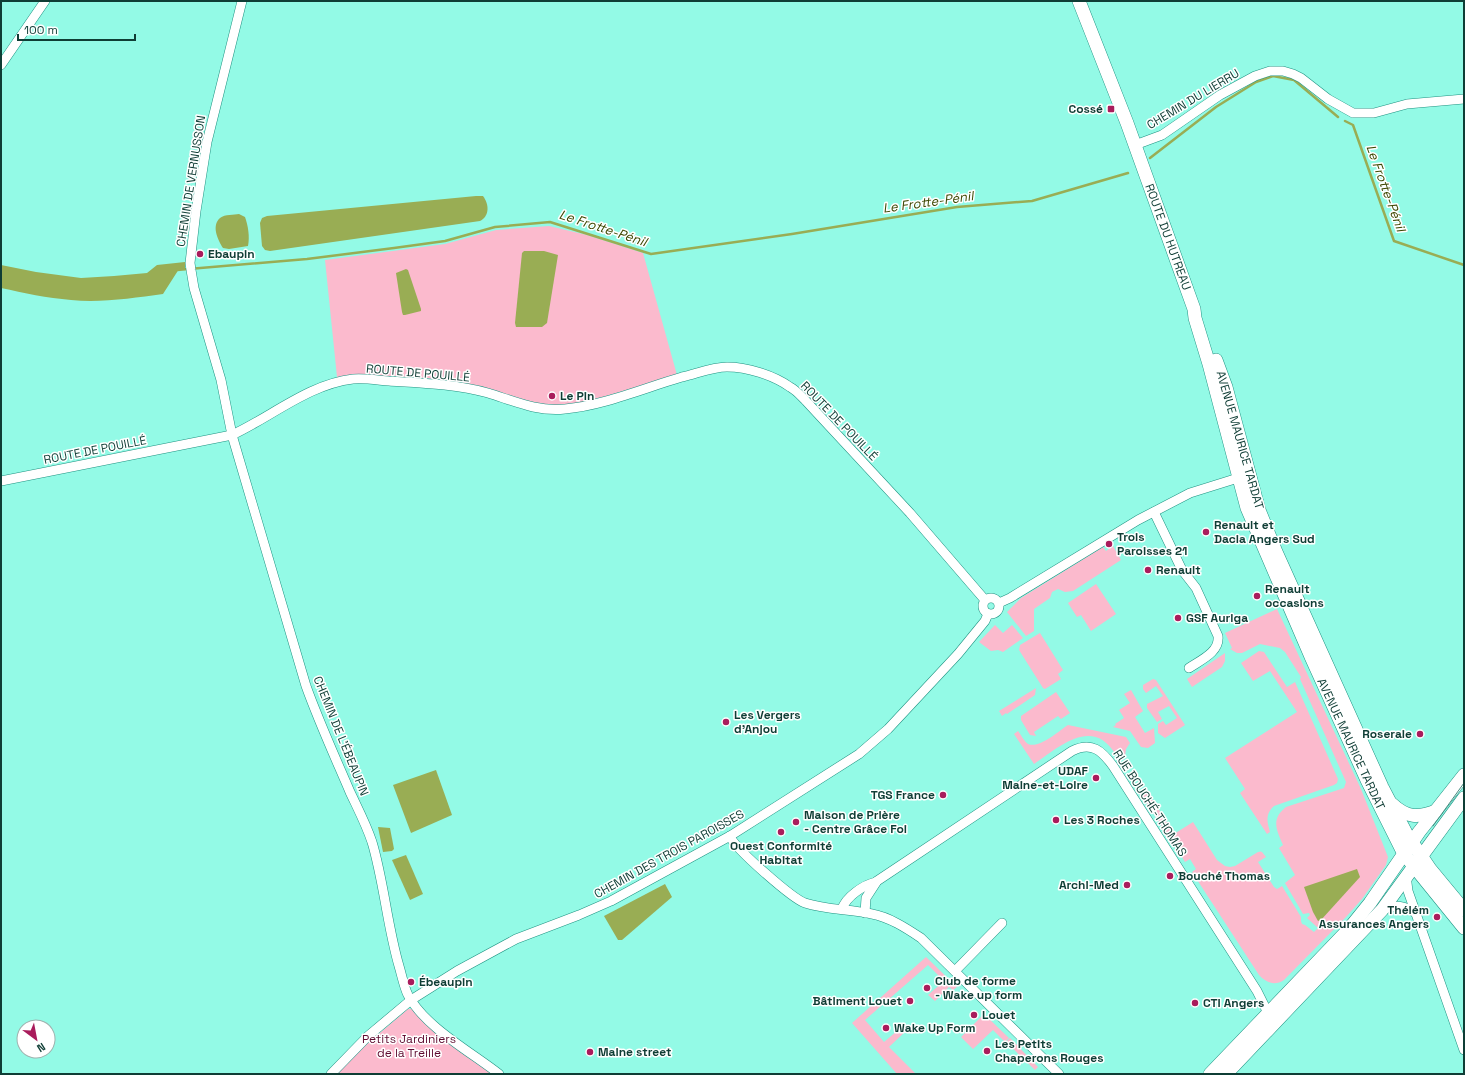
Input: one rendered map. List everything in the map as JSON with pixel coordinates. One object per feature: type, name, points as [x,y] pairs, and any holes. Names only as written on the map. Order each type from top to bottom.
[{"type":"street","points":[[1,65],[45,1]]},
{"type":"street","name":"CHEMIN DE VERNUSSON","points":[[232,435],[221,380],[192,279],[190,263],[196,211],[207,142],[242,1]]},
{"type":"street","name":"ROUTE DU HUTREAU","points":[[1079,1],[1135,145],[1194,309],[1195,318],[1210,364],[1238,478]]},
{"type":"street","name":"CHEMIN DU LIERRU","points":[[1135,145],[1162,135],[1220,95],[1255,76],[1270,71],[1283,71],[1301,78],[1328,100],[1353,113],[1374,113],[1407,104],[1464,98]]},
{"type":"street","name":"AVENUE MAURICE TARDAT","points":[[1194,309],[1204,327],[1226,387],[1259,510],[1276,552],[1389,802],[1412,842],[1418,862],[1464,928]]},
{"type":"street","name":"ROUTE DE POUILLÉ","points":[[1,481],[232,435],[311,392],[330,384],[354,379],[458,386],[546,410],[579,407],[701,372],[726,367],[742,369],[769,377],[790,387],[806,401],[910,513],[985,600]]},
{"type":"street","name":"CHEMIN DE L'ÉBEAUPIN","points":[[232,435],[306,686],[314,709],[371,838],[396,957],[406,990],[411,1000],[424,1015],[450,1039],[499,1074]]},
{"type":"street","points":[[999,603],[1010,598],[1069,561],[1154,512],[1190,493],[1238,478]]},
{"type":"street","name":"AVENUE MAURICE TARDAT","points":[[1238,478],[1250,517],[1312,659],[1367,780],[1404,854],[1418,862],[1464,910]]},
{"type":"street","points":[[1154,512],[1182,570],[1196,588],[1218,636],[1218,644],[1214,650],[1189,668]]},
{"type":"street","points":[[992,598],[999,603],[998,611],[993,614],[988,614],[982,608],[985,600],[992,598]]},
{"type":"street","name":"CHEMIN DES TROIS PAROISSES","points":[[331,1074],[368,1036],[411,1000],[486,954],[611,901],[730,836],[859,754],[888,729],[958,654],[985,621],[988,614]]},
{"type":"street","name":"RUE BOUCHÉ-THOMAS","points":[[842,909],[844,903],[854,894],[869,884],[877,881],[1072,750],[1082,747],[1092,747],[1101,752],[1113,766],[1269,1012]]},
{"type":"street","points":[[1210,1074],[1349,929],[1370,903],[1412,842],[1464,775]]},
{"type":"street","points":[[1226,1074],[1382,910],[1464,798]]},
{"type":"street","points":[[1389,802],[1401,812],[1411,815],[1425,815],[1436,811]]},
{"type":"street","points":[[730,836],[734,844],[748,858],[797,899],[805,903],[865,912],[883,917],[921,938],[1059,1074]]},
{"type":"street","points":[[1404,854],[1408,891],[1464,1050]]},
{"type":"street","name":"RUE BOUCHÉ-THOMAS","points":[[865,912],[866,898],[877,881]]},
{"type":"street","points":[[1382,910],[1402,906],[1417,914]]},
{"type":"street","points":[[955,971],[1002,922]]},
{"type":"street","points":[[1269,1012],[1276,1014],[1285,1012]]},
{"type":"street","points":[[1258,1041],[1261,1032],[1268,1022],[1269,1012]]},
{"type":"green space","points":[[549,226],[587,235],[643,253],[677,375],[583,403],[550,406],[526,402],[491,390],[460,382],[416,377],[354,375],[337,377],[325,260],[445,244],[496,230]]},
{"type":"green space","points":[[1113,546],[1121,560],[1073,591],[1065,592],[1058,589],[1052,592],[1050,598],[1034,609],[1034,631],[1026,636],[1007,612],[1021,598],[1103,547],[1106,551]]},
{"type":"green space","points":[[1096,584],[1116,614],[1091,631],[1081,615],[1077,617],[1068,603]]},
{"type":"green space","points":[[1277,609],[1361,789],[1388,857],[1386,865],[1362,899],[1346,917],[1284,980],[1277,983],[1271,983],[1259,975],[1192,872],[1196,869],[1190,859],[1185,862],[1140,793],[1147,792],[1157,807],[1156,809],[1158,808],[1174,834],[1193,822],[1217,860],[1225,866],[1235,866],[1260,852],[1259,851],[1262,852],[1266,857],[1258,862],[1274,887],[1277,889],[1282,886],[1301,917],[1302,924],[1314,932],[1318,928],[1307,918],[1310,915],[1309,913],[1303,914],[1285,883],[1295,875],[1279,848],[1283,845],[1278,834],[1276,824],[1278,816],[1286,807],[1344,788],[1346,782],[1300,679],[1301,677],[1285,652],[1280,648],[1260,644],[1242,653],[1237,653],[1230,649],[1232,648],[1225,633]]},
{"type":"green space","points":[[995,625],[1003,633],[1012,625],[1023,638],[1003,652],[998,650],[991,651],[979,642]]},
{"type":"green space","points":[[1040,633],[1063,670],[1058,674],[1061,679],[1045,689],[1019,650],[1020,645]]},
{"type":"green space","points":[[1259,651],[1264,652],[1287,687],[1295,682],[1338,779],[1337,783],[1334,785],[1274,806],[1268,815],[1270,832],[1267,834],[1240,793],[1245,789],[1225,758],[1297,712],[1270,671],[1253,681],[1241,663]]},
{"type":"green space","points":[[1225,653],[1225,661],[1222,667],[1192,687],[1187,679]]},
{"type":"green space","points":[[1153,679],[1156,680],[1185,725],[1165,738],[1158,733],[1158,724],[1163,721],[1166,725],[1177,718],[1169,706],[1158,712],[1162,719],[1157,722],[1147,708],[1147,704],[1163,696],[1156,686],[1146,693],[1143,689],[1143,685]]},
{"type":"green space","points":[[1036,688],[1035,695],[1002,716],[999,711]]},
{"type":"green space","points":[[1131,690],[1143,711],[1135,717],[1145,733],[1154,728],[1155,743],[1148,748],[1141,747],[1130,731],[1113,727],[1124,718],[1119,710],[1130,703],[1124,694]]},
{"type":"green space","points":[[1056,692],[1070,713],[1061,719],[1058,716],[1034,732],[1036,736],[1030,735],[1021,720],[1021,716]]},
{"type":"green space","points":[[1068,725],[1126,737],[1130,743],[1126,749],[1125,756],[1116,755],[1107,743],[1097,737],[1087,736],[1076,738],[1065,743],[1034,764],[1014,734],[1018,731],[1028,744],[1033,745],[1049,739]]},
{"type":"green space","points":[[926,957],[957,987],[953,990],[949,987],[935,1001],[928,995],[944,981],[928,965],[865,1020],[884,1042],[904,1025],[908,1029],[889,1047],[916,1074],[897,1074],[852,1023]]},
{"type":"green space","name":"Petits Jardiniers de la Treille","points":[[408,1009],[413,1009],[492,1074],[337,1074],[355,1054]]},
{"type":"green space","points":[[984,1014],[1009,1038],[1005,1042],[993,1030],[973,1049],[961,1037]]},
{"type":"green space","points":[[1010,1038],[1038,1067],[1035,1070],[1006,1042]]},
{"type":"shaded area","points":[[483,196],[488,210],[486,216],[480,221],[270,251],[265,250],[262,246],[260,223],[262,218],[267,216]]},
{"type":"shaded area","points":[[239,214],[245,217],[248,227],[248,246],[229,249],[223,248],[216,233],[217,221],[224,216]]},
{"type":"shaded area","points":[[524,251],[544,251],[558,255],[547,323],[542,327],[516,327],[515,323],[522,253]]},
{"type":"shaded area","points":[[185,262],[185,270],[179,269],[163,294],[117,300],[82,301],[44,297],[1,288],[1,265],[36,272],[81,278],[147,273],[157,265]]},
{"type":"shaded area","points":[[406,269],[408,270],[421,311],[403,315],[396,273]]},
{"type":"shaded area","points":[[436,770],[452,815],[411,833],[393,785]]},
{"type":"shaded area","points":[[378,827],[390,828],[394,849],[392,851],[383,852]]},
{"type":"shaded area","points":[[406,855],[423,894],[410,900],[392,860]]},
{"type":"shaded area","points":[[1357,869],[1360,877],[1321,920],[1318,921],[1304,887]]},
{"type":"shaded area","points":[[665,884],[672,897],[622,940],[618,940],[604,916]]},
{"type":"waterway","name":"Le Frotte-Pénil","points":[[1150,158],[1216,107],[1256,82],[1273,76],[1294,80],[1338,117]]},
{"type":"waterway","name":"Le Frotte-Pénil","points":[[1345,121],[1353,125],[1394,241],[1464,265]]},
{"type":"waterway","name":"Le Frotte-Pénil","points":[[177,270],[307,259],[394,248],[445,241],[495,227],[550,222],[651,254],[792,234],[957,207],[1032,201],[1128,173]]},
{"type":"tram line","points":[[1433,826],[1464,783]]},
{"type":"place","name":"Cossé","points":[[1111,109]]},
{"type":"place","name":"Ebaupin","points":[[200,254]]},
{"type":"place","name":"Le Pin","points":[[552,396]]},
{"type":"place","name":"Renault et Dacia Angers Sud","points":[[1206,532]]},
{"type":"place","name":"Trois Paroisses 21","points":[[1109,544]]},
{"type":"place","name":"Renault","points":[[1148,570]]},
{"type":"place","name":"Renault occasions","points":[[1257,596]]},
{"type":"place","name":"GSF Auriga","points":[[1178,618]]},
{"type":"place","name":"Les Vergers d'Anjou","points":[[726,722]]},
{"type":"place","name":"Roseraie","points":[[1420,734]]},
{"type":"place","name":"UDAF Maine-et-Loire","points":[[1096,778]]},
{"type":"place","name":"TGS France","points":[[943,795]]},
{"type":"place","name":"Les 3 Roches","points":[[1056,820]]},
{"type":"place","name":"Maison de Prière - Centre Grâce Foi","points":[[796,822]]},
{"type":"place","name":"Ouest Conformité Habitat","points":[[781,832]]},
{"type":"place","name":"Bouché Thomas","points":[[1170,876]]},
{"type":"place","name":"Archi-Med","points":[[1127,885]]},
{"type":"place","name":"Thélém Assurances Angers","points":[[1437,917]]},
{"type":"place","name":"Ébeaupin","points":[[411,982]]},
{"type":"place","name":"Club de forme - Wake up form","points":[[927,988]]},
{"type":"place","name":"Bâtiment Louet","points":[[910,1001]]},
{"type":"place","name":"CTI Angers","points":[[1195,1003]]},
{"type":"place","name":"Louet","points":[[974,1015]]},
{"type":"place","name":"Wake Up Form","points":[[886,1028]]},
{"type":"place","name":"Les Petits Chaperons Rouges","points":[[987,1051]]},
{"type":"place","name":"Maine street","points":[[590,1052]]}]
